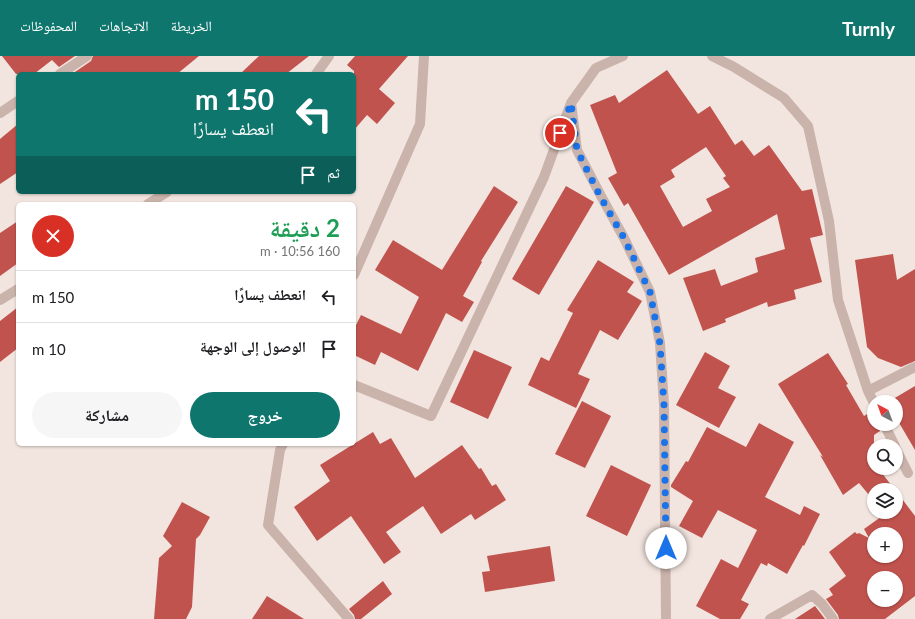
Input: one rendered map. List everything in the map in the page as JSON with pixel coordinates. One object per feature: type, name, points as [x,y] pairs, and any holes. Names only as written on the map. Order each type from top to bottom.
[{"type":"street","points":[[63,72],[87,56]]},
{"type":"street","points":[[317,72],[329,56]]},
{"type":"street","points":[[356,270],[420,124],[424,56]]},
{"type":"street","points":[[356,386],[431,416],[544,177],[571,103],[596,68],[623,56]]},
{"type":"street","points":[[712,56],[784,98],[808,126],[829,221],[838,300],[870,395]]},
{"type":"street","points":[[0,113],[16,102]]},
{"type":"street","points":[[571,103],[577,150],[600,196],[624,238],[650,292],[660,344],[664,405],[666,619]]},
{"type":"street","points":[[151,202],[164,194]]},
{"type":"street","points":[[0,300],[16,290]]},
{"type":"street","points":[[868,391],[915,366]]},
{"type":"street","points":[[283,446],[280,450],[268,525],[349,619]]},
{"type":"street","points":[[903,463],[908,473]]},
{"type":"street","points":[[770,619],[812,595],[822,604],[834,619]]},
{"type":"building","points":[[2,56],[75,56],[59,67],[52,60],[37,72],[16,72],[16,74]]},
{"type":"building","points":[[93,56],[199,56],[179,72],[75,72],[91,61]]},
{"type":"building","points":[[259,56],[309,56],[289,72],[242,72]]},
{"type":"building","points":[[355,56],[408,56],[379,89],[395,103],[377,124],[367,115],[356,128],[356,72],[354,72],[347,65]]},
{"type":"building","points":[[667,70],[698,114],[710,106],[735,145],[742,140],[754,156],[769,145],[802,191],[812,189],[823,235],[810,238],[822,282],[794,290],[796,299],[768,307],[767,302],[725,319],[726,322],[703,331],[683,278],[715,269],[721,286],[758,272],[755,258],[785,249],[777,214],[669,275],[628,203],[624,206],[608,178],[617,173],[590,105],[615,95],[619,103]],"holes":[[[706,147],[726,176],[723,178],[730,187],[706,199],[712,211],[683,227],[660,186],[675,177],[671,170]]]},
{"type":"building","points":[[16,126],[16,173],[0,184],[0,139]]},
{"type":"building","points":[[494,186],[518,202],[481,261],[482,262],[463,296],[474,302],[462,322],[446,313],[418,371],[381,352],[375,365],[356,356],[356,325],[361,315],[401,334],[419,297],[375,270],[393,240],[442,270]]},
{"type":"building","points":[[566,186],[594,202],[539,295],[512,279]]},
{"type":"building","points":[[16,222],[16,264],[0,276],[0,233]]},
{"type":"building","points":[[893,254],[897,280],[915,269],[915,361],[901,367],[878,358],[867,347],[855,260]]},
{"type":"building","points":[[598,260],[634,282],[627,292],[642,301],[618,340],[600,330],[578,374],[590,379],[576,408],[528,385],[541,357],[549,361],[573,313],[567,310]]},
{"type":"building","points":[[16,309],[16,350],[0,362],[0,321]]},
{"type":"building","points":[[474,350],[512,367],[488,419],[450,402]]},
{"type":"building","points":[[705,352],[730,366],[718,388],[736,397],[719,428],[676,405]]},
{"type":"building","points":[[828,353],[848,384],[846,385],[864,416],[867,414],[867,431],[880,431],[874,435],[874,439],[867,439],[867,475],[883,475],[890,483],[867,483],[867,493],[859,483],[843,495],[820,455],[823,457],[778,384]]},
{"type":"building","points":[[915,386],[915,450],[903,430],[903,395],[900,395]]},
{"type":"building","points":[[582,401],[611,416],[585,468],[555,454]]},
{"type":"building","points":[[759,423],[794,442],[765,497],[800,515],[804,506],[820,514],[804,546],[803,545],[787,574],[768,563],[767,566],[761,563],[741,600],[749,604],[740,619],[720,619],[696,606],[721,559],[738,568],[757,530],[718,510],[702,538],[679,526],[693,501],[671,487],[671,485],[686,461],[688,462],[707,427],[746,447]]},
{"type":"building","points":[[373,432],[380,444],[391,438],[415,478],[462,445],[479,469],[481,468],[492,486],[496,484],[506,500],[475,520],[471,514],[441,534],[423,506],[386,532],[401,552],[384,564],[351,516],[317,541],[294,507],[330,481],[320,465],[351,446],[356,446],[356,443]]},
{"type":"building","points":[[611,465],[651,485],[627,536],[586,516]]},
{"type":"building","points":[[903,500],[915,516],[915,596],[903,605],[903,571],[867,571],[867,607],[901,607],[885,619],[839,619],[838,615],[826,599],[833,595],[829,589],[846,576],[829,552],[855,532],[867,537],[867,563],[903,563],[903,527],[867,527],[867,534],[864,529],[878,519],[903,519]]},
{"type":"building","points":[[182,502],[210,517],[200,535],[196,539],[192,607],[186,619],[154,619],[159,558],[172,546],[163,536]]},
{"type":"building","points":[[550,546],[555,581],[485,592],[482,572],[490,571],[487,556]]},
{"type":"building","points":[[383,581],[392,594],[361,619],[355,619],[354,615],[349,609]]},
{"type":"building","points":[[267,596],[304,619],[252,619]]},
{"type":"building","points":[[815,606],[825,619],[795,619]]},
{"type":"route","points":[[560,133],[571,103],[577,150],[600,196],[624,238],[650,292],[660,344],[664,405],[666,548]]}]
